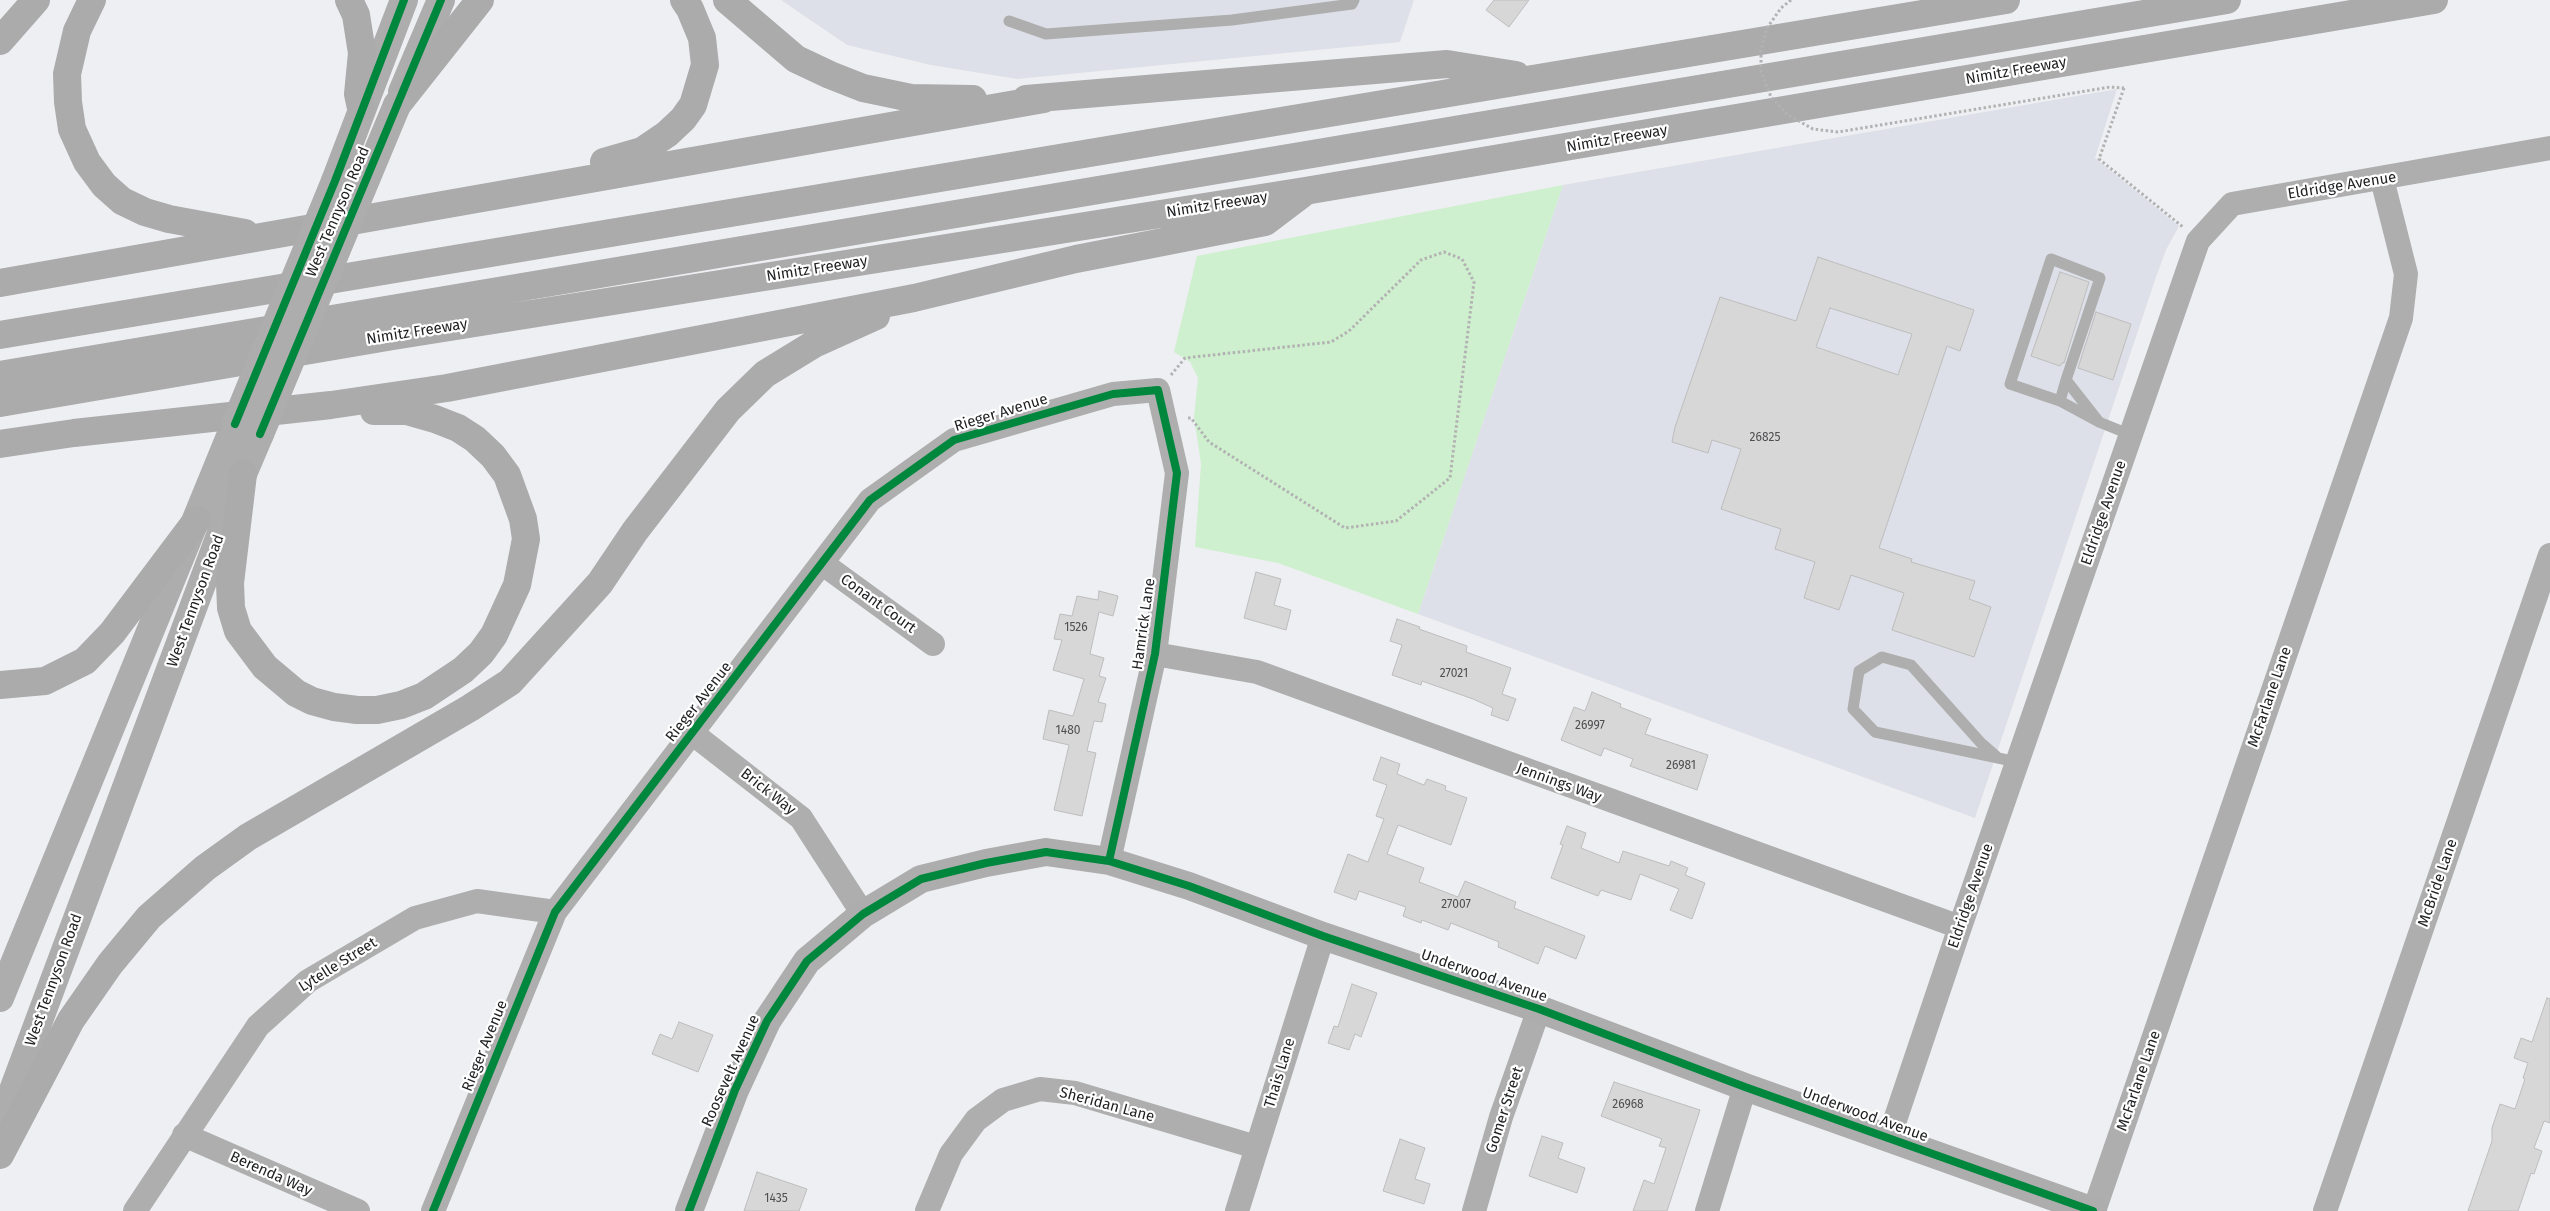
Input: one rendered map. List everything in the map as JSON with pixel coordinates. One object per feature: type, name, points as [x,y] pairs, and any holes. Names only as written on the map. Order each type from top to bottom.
[{"type":"highway","points":[[0,40],[36,0]]},
{"type":"highway","points":[[92,0],[77,31],[67,74],[68,102],[72,129],[87,162],[104,185],[122,201],[145,212],[169,219],[261,236]]},
{"type":"highway","points":[[349,0],[356,15],[362,53],[358,94],[361,108]]},
{"type":"highway","points":[[397,105],[480,0]]},
{"type":"highway","points":[[483,199],[642,151],[667,134],[683,120],[693,105],[705,65],[702,38],[690,9],[684,0]]},
{"type":"highway","points":[[727,0],[796,59],[863,88],[911,98],[1044,99]]},
{"type":"highway","points":[[0,335],[2006,0]]},
{"type":"highway","points":[[0,374],[2228,0]]},
{"type":"highway","name":"Nimitz Freeway","points":[[0,402],[393,336],[1305,191],[2434,0]]},
{"type":"highway","points":[[0,283],[1044,99],[1447,64],[1542,79]]},
{"type":"highway","points":[[265,422],[331,405],[447,388],[914,298],[1076,259],[1265,222],[1305,191]]},
{"type":"highway","points":[[0,1155],[71,1020],[110,964],[149,917],[205,868],[248,837],[470,708],[510,682],[600,583],[635,531],[728,410],[765,374],[814,344],[914,298]]},
{"type":"highway","points":[[0,444],[74,433],[265,422],[406,411],[435,419],[458,428],[475,439],[493,456],[506,475],[515,494],[523,519],[526,539],[517,585],[494,635],[481,653],[444,685],[424,696],[401,705],[357,710],[312,701],[296,693],[264,667],[249,648],[238,631],[231,608],[230,583],[243,474]]},
{"type":"highway","points":[[0,455],[74,433]]},
{"type":"highway","points":[[0,685],[45,681],[85,661],[112,633],[197,520]]},
{"type":"main road","name":"West Tennyson Road","points":[[0,998],[335,181],[361,108],[404,0]]},
{"type":"main road","name":"West Tennyson Road","points":[[0,1125],[243,474],[440,0]]},
{"type":"main road","name":"Underwood Avenue","points":[[863,914],[921,879],[986,863],[1046,852],[1109,861],[1189,886],[1323,936],[1539,1009],[1745,1087],[2094,1211]]},
{"type":"main road","name":"Roosevelt Avenue","points":[[689,1211],[735,1090],[767,1021],[807,962],[863,914]]},
{"type":"street","name":"Eldridge Avenue","points":[[1889,1138],[1960,927],[2007,759],[2131,435],[2198,241],[2232,204],[2382,180],[2550,148]]},
{"type":"street","name":"McFarlane Lane","points":[[2094,1211],[2401,318],[2406,274],[2382,180]]},
{"type":"street","name":"Hamrick Lane","points":[[1109,861],[1156,654],[1177,473],[1158,390]]},
{"type":"street","name":"Rieger Avenue","points":[[433,1211],[555,912],[823,564],[870,500],[954,440],[1113,394],[1158,390]]},
{"type":"street","name":"McBride Lane","points":[[2325,1211],[2550,555]]},
{"type":"street","name":"Conant Court","points":[[823,564],[933,644]]},
{"type":"street","name":"Jennings Way","points":[[1156,654],[1257,672],[1960,927]]},
{"type":"street","name":"Brick Way","points":[[692,733],[801,818],[863,914]]},
{"type":"street","name":"Lytelle Street","points":[[135,1211],[258,1026],[308,980],[415,918],[477,901],[555,912]]},
{"type":"street","name":"Thais Lane","points":[[1237,1211],[1323,936]]},
{"type":"street","name":"Gomer Street","points":[[1474,1211],[1501,1117],[1539,1009]]},
{"type":"street","points":[[1707,1211],[1745,1087]]},
{"type":"street","name":"Sheridan Lane","points":[[927,1211],[951,1154],[976,1120],[1003,1100],[1040,1089],[1075,1093],[1256,1147]]},
{"type":"street","name":"Berenda Way","points":[[184,1135],[358,1211]]},
{"type":"lane","points":[[1009,22],[1046,34],[1232,20],[1352,4],[1354,0]]},
{"type":"lane","points":[[2060,401],[2100,278],[2051,259],[2010,384],[2060,401],[2099,422],[2131,435]]},
{"type":"lane","points":[[2066,380],[2099,422]]},
{"type":"lane","points":[[1882,657],[1911,665],[1982,743],[2007,759],[1875,732],[1853,709],[1859,671],[1882,657]]},
{"type":"path","points":[[1791,0],[1781,8],[1767,28],[1761,50],[1761,71],[1771,97],[1788,115],[1812,129],[1838,132],[2110,87],[2124,88],[2099,159],[2198,241]]},
{"type":"path","points":[[1158,390],[1185,358],[1331,342],[1349,331],[1421,260],[1444,252],[1462,259],[1474,282],[1450,478],[1396,521],[1345,528],[1209,442],[1191,418],[1164,416]]},
{"type":"shaded area","points":[[781,0],[1414,0],[1400,42],[1017,79],[931,65],[847,45]]},
{"type":"shaded area","points":[[2117,89],[2095,158],[2179,226],[2166,250],[2155,280],[1975,818],[1418,614],[1563,185]]},
{"type":"green space","points":[[1563,185],[1418,614],[1278,563],[1195,547],[1201,464],[1194,417],[1198,378],[1190,362],[1174,352],[1197,256]]},
{"type":"building","points":[[1494,0],[1529,0],[1509,27],[1486,10]]},
{"type":"building","points":[[1818,257],[1974,310],[1960,351],[1947,346],[1879,548],[1912,559],[1911,562],[1975,581],[1969,599],[1991,607],[1974,657],[1892,630],[1904,593],[1851,575],[1839,610],[1804,598],[1815,562],[1775,549],[1781,529],[1721,509],[1741,449],[1712,440],[1708,453],[1672,442],[1675,427],[1720,297],[1796,321]],"holes":[[[1830,308],[1912,334],[1898,375],[1816,347]]]},
{"type":"building","points":[[2060,272],[2089,282],[2064,363],[2060,366],[2031,356]]},
{"type":"building","points":[[2096,312],[2131,324],[2113,380],[2078,368]]},
{"type":"building","points":[[1256,572],[1281,579],[1274,605],[1291,610],[1286,630],[1244,618]]},
{"type":"building","points":[[1099,591],[1118,596],[1113,616],[1099,612],[1090,654],[1104,658],[1099,676],[1106,678],[1098,702],[1106,704],[1102,722],[1094,721],[1087,751],[1096,753],[1082,816],[1054,810],[1069,745],[1043,739],[1049,710],[1073,716],[1084,679],[1053,670],[1062,640],[1054,639],[1060,614],[1072,616],[1077,596],[1098,600]]},
{"type":"building","points":[[1397,619],[1467,646],[1466,652],[1511,668],[1502,694],[1516,699],[1508,721],[1491,715],[1493,708],[1473,699],[1422,681],[1421,685],[1392,675],[1402,645],[1390,641]]},
{"type":"building","points":[[1592,692],[1621,704],[1620,707],[1651,719],[1645,734],[1708,755],[1697,790],[1630,766],[1633,759],[1604,748],[1601,756],[1561,740],[1574,707],[1585,711]]},
{"type":"building","points":[[1381,757],[1400,764],[1397,774],[1424,785],[1427,779],[1446,786],[1445,790],[1467,798],[1451,845],[1398,825],[1387,854],[1424,868],[1419,882],[1458,897],[1465,881],[1516,902],[1514,908],[1585,936],[1576,959],[1545,946],[1538,964],[1498,947],[1499,942],[1451,923],[1448,930],[1422,920],[1421,923],[1403,916],[1406,907],[1359,891],[1356,900],[1334,892],[1348,854],[1368,862],[1384,819],[1376,816],[1387,785],[1373,780]]},
{"type":"building","points":[[1567,826],[1586,833],[1581,848],[1619,863],[1623,851],[1669,866],[1671,861],[1688,868],[1685,875],[1705,883],[1692,919],[1670,910],[1679,889],[1640,874],[1631,900],[1601,890],[1598,896],[1551,878],[1563,845],[1560,844]]},
{"type":"building","points":[[1352,984],[1377,993],[1361,1037],[1355,1034],[1349,1050],[1328,1043],[1334,1026],[1338,1027]]},
{"type":"building","points":[[2547,998],[2550,999],[2550,1123],[2544,1121],[2534,1148],[2542,1151],[2534,1174],[2531,1173],[2518,1211],[2468,1211],[2492,1141],[2492,1128],[2500,1104],[2515,1109],[2525,1079],[2523,1078],[2528,1063],[2514,1058],[2521,1038],[2532,1042]]},
{"type":"building","points":[[679,1022],[713,1035],[698,1072],[652,1054],[660,1034],[672,1039]]},
{"type":"building","points":[[1614,1082],[1700,1110],[1667,1211],[1633,1211],[1644,1180],[1654,1184],[1666,1148],[1659,1146],[1662,1139],[1601,1116]]},
{"type":"building","points":[[1542,1136],[1563,1143],[1558,1158],[1585,1168],[1577,1193],[1529,1176]]},
{"type":"building","points":[[1400,1139],[1425,1148],[1415,1179],[1430,1184],[1424,1204],[1383,1191]]},
{"type":"building","points":[[757,1172],[807,1189],[799,1211],[744,1211]]},
{"type":"cycle path","points":[[235,424],[335,181],[404,0]]},
{"type":"cycle path","points":[[260,434],[441,0]]},
{"type":"cycle path","points":[[433,1211],[555,912],[870,500],[954,440],[1113,394],[1158,390],[1177,473],[1155,654],[1109,861]]},
{"type":"cycle path","points":[[689,1211],[735,1090],[767,1021],[807,961],[863,914],[921,879],[986,863],[1046,852],[1109,861],[1189,886],[1323,936],[1539,1009],[1745,1087],[2093,1211]]}]
